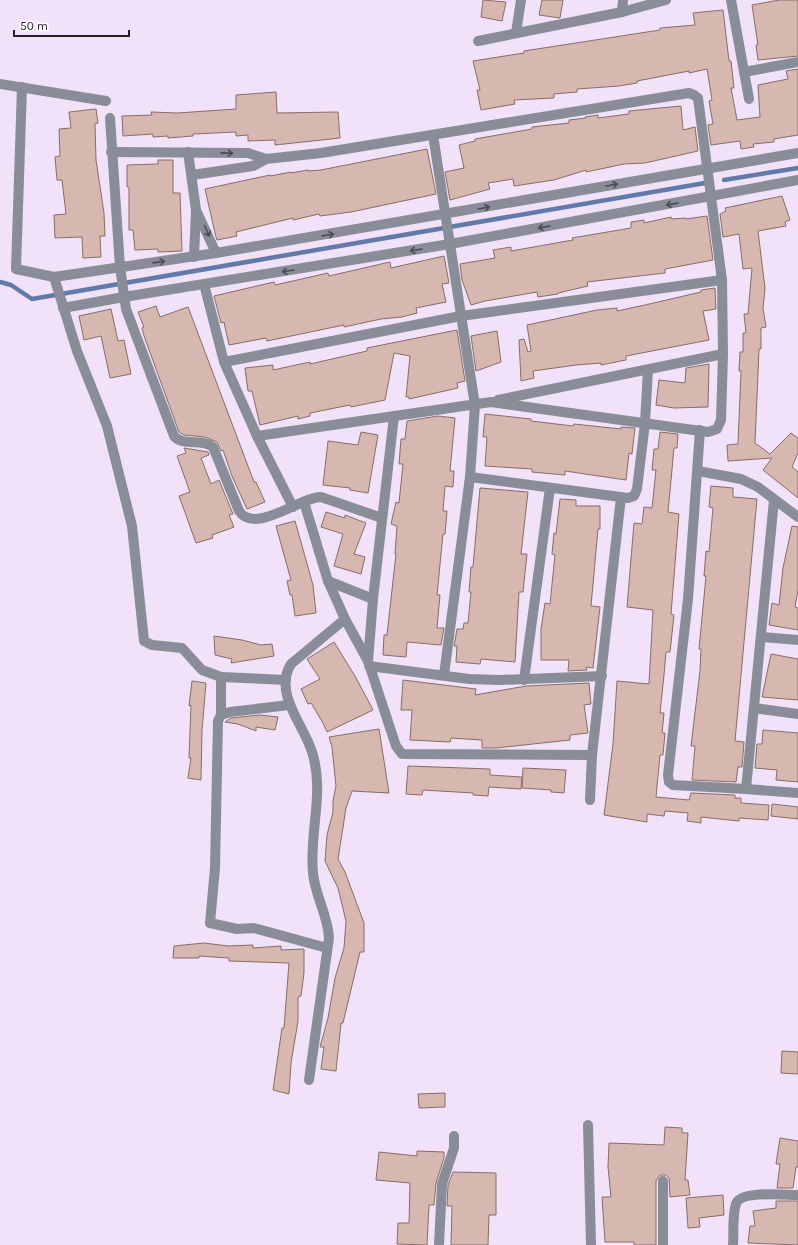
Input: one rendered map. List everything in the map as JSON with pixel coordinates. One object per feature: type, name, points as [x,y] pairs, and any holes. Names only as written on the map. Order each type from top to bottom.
[{"type":"street","points":[[516,33],[521,0]]},
{"type":"street","points":[[622,12],[623,0]]},
{"type":"street","points":[[478,41],[622,12],[666,0]]},
{"type":"street","points":[[731,0],[749,100]]},
{"type":"street","points":[[744,72],[798,62]]},
{"type":"street","points":[[0,84],[106,101]]},
{"type":"street","points":[[22,87],[16,269],[54,277],[216,254],[707,168],[798,154]]},
{"type":"street","points":[[192,176],[253,166],[266,159],[320,153],[433,135],[478,126],[689,94],[698,98],[722,280],[723,354],[720,426],[714,432],[491,402]]},
{"type":"street","points":[[110,118],[111,152],[120,267],[124,297],[139,347],[176,438],[180,441],[206,443],[213,447],[239,511],[245,517],[253,519],[262,518],[304,502],[322,497],[382,518]]},
{"type":"street","points":[[433,135],[475,405],[470,477],[444,675]]},
{"type":"street","points":[[111,152],[248,153],[266,159]]},
{"type":"street","points":[[188,152],[196,210],[194,257]]},
{"type":"street","points":[[63,308],[450,244],[798,180]]},
{"type":"street","points":[[196,210],[216,254]]},
{"type":"street","points":[[54,277],[77,351],[107,426],[132,526],[144,641],[152,645],[182,648],[202,670],[220,677],[286,680]]},
{"type":"street","points":[[224,362],[461,316],[722,280]]},
{"type":"street","points":[[204,284],[224,362],[257,436],[293,507]]},
{"type":"street","points":[[257,436],[433,409],[475,405],[723,354]]},
{"type":"street","points":[[470,477],[630,498],[636,493],[645,423],[648,370]]},
{"type":"street","points":[[369,664],[373,599],[394,416]]},
{"type":"street","points":[[700,430],[688,599],[668,779],[672,785],[798,793]]},
{"type":"street","points":[[698,471],[741,479],[758,487],[798,517]]},
{"type":"street","points":[[524,680],[550,488]]},
{"type":"street","points":[[590,800],[592,755],[621,497]]},
{"type":"street","points":[[746,789],[762,637],[774,500]]},
{"type":"street","points":[[304,502],[328,581],[345,619],[369,664],[393,740],[402,754],[592,755]]},
{"type":"street","points":[[328,581],[373,599]]},
{"type":"street","points":[[309,1080],[327,948],[328,927],[314,885],[314,833],[318,798],[318,776],[316,763],[308,739],[289,705],[286,671],[291,664],[345,619]]},
{"type":"street","points":[[762,637],[798,640]]},
{"type":"street","points":[[369,664],[469,679],[524,680],[602,676]]},
{"type":"street","points":[[220,677],[221,715],[216,730],[215,868],[210,923],[237,929],[254,928],[327,948]]},
{"type":"street","points":[[221,715],[230,712],[289,705]]},
{"type":"street","points":[[754,708],[798,714]]},
{"type":"street","points":[[588,1125],[591,1245]]},
{"type":"street","points":[[439,1245],[442,1184],[454,1148],[454,1136]]},
{"type":"street","points":[[663,1181],[663,1245]]},
{"type":"street","points":[[733,1245],[735,1205],[740,1198],[749,1195],[798,1195]]},
{"type":"building","points":[[483,0],[506,2],[502,21],[481,17]]},
{"type":"building","points":[[542,0],[563,0],[560,18],[539,15]]},
{"type":"building","points":[[779,0],[798,0],[798,56],[758,60],[756,45],[758,45],[752,5]]},
{"type":"building","points":[[723,10],[734,88],[731,88],[737,120],[760,117],[758,85],[788,79],[786,71],[798,69],[798,135],[774,139],[774,142],[753,144],[754,147],[741,149],[740,141],[711,145],[708,125],[713,124],[709,101],[712,100],[707,69],[637,81],[637,83],[619,86],[577,89],[577,92],[554,94],[554,98],[514,100],[515,104],[481,110],[477,90],[480,90],[473,61],[524,53],[524,51],[660,30],[660,28],[695,25],[693,13]]},
{"type":"building","points":[[276,92],[277,113],[338,112],[340,138],[275,145],[275,140],[248,141],[248,135],[236,136],[236,132],[193,134],[193,136],[168,138],[168,136],[153,137],[153,134],[123,136],[122,116],[152,115],[151,112],[177,113],[236,109],[236,95]]},
{"type":"building","points":[[681,106],[683,130],[695,127],[698,151],[645,163],[624,164],[586,172],[586,170],[554,180],[514,186],[513,179],[488,183],[490,189],[450,200],[445,172],[464,168],[459,145],[475,141],[475,139],[532,129],[532,127],[569,123],[569,120],[586,118],[585,117],[598,115],[598,118],[629,114],[629,111]]},
{"type":"building","points":[[96,109],[98,123],[95,124],[96,160],[104,213],[105,236],[100,236],[101,257],[83,258],[82,237],[55,238],[54,215],[66,214],[62,180],[57,180],[55,157],[60,156],[59,129],[71,128],[69,112]]},
{"type":"building","points":[[427,149],[436,194],[351,212],[320,216],[319,214],[293,220],[293,218],[236,232],[237,236],[217,240],[205,189],[270,175],[308,170],[321,170]]},
{"type":"building","points":[[158,160],[173,160],[173,193],[180,193],[182,251],[158,252],[158,249],[135,250],[133,230],[129,230],[129,187],[127,187],[127,165],[158,164]]},
{"type":"building","points":[[782,196],[790,220],[785,222],[786,226],[758,231],[765,288],[763,308],[766,327],[761,328],[761,349],[759,349],[755,443],[770,454],[791,433],[798,438],[798,453],[792,467],[798,472],[798,498],[763,470],[772,458],[728,461],[727,445],[738,444],[741,371],[739,371],[740,352],[743,352],[743,333],[746,333],[744,314],[748,314],[752,268],[743,269],[739,234],[723,237],[720,214],[726,211],[725,208]]},
{"type":"building","points":[[707,216],[713,260],[665,269],[665,273],[587,282],[588,286],[558,294],[538,297],[537,292],[485,301],[471,305],[462,280],[460,264],[495,258],[493,250],[511,247],[511,251],[573,240],[572,238],[631,228],[631,222],[644,220],[644,223],[671,217],[672,219],[686,219]]},
{"type":"building","points":[[444,256],[449,283],[442,284],[446,302],[416,308],[417,313],[402,317],[381,319],[344,327],[344,325],[267,341],[266,338],[229,345],[224,322],[221,323],[214,296],[274,282],[275,285],[328,273],[329,276],[390,262],[391,268]]},
{"type":"building","points":[[715,288],[716,309],[703,311],[709,340],[626,356],[626,360],[601,365],[601,363],[576,365],[533,371],[534,378],[521,381],[519,340],[524,339],[528,352],[531,351],[527,325],[597,310],[617,308],[617,311],[701,292],[701,290]]},
{"type":"building","points":[[156,306],[160,317],[188,307],[254,482],[256,482],[265,502],[247,509],[232,476],[223,450],[221,451],[217,442],[205,437],[184,435],[179,432],[144,336],[142,328],[144,327],[138,312]]},
{"type":"building","points":[[111,309],[118,341],[124,340],[131,374],[110,378],[101,336],[84,340],[79,316]]},
{"type":"building","points":[[457,330],[465,381],[457,383],[458,388],[409,399],[409,397],[406,397],[410,356],[394,353],[385,400],[310,413],[310,416],[298,419],[298,416],[260,425],[252,391],[248,391],[245,368],[273,365],[273,370],[310,362],[310,364],[367,351],[367,348]]},
{"type":"building","points":[[497,331],[501,362],[476,371],[471,336]]},
{"type":"building","points":[[709,364],[708,407],[674,408],[656,405],[659,380],[685,383],[686,368]]},
{"type":"building","points":[[485,414],[531,419],[531,421],[573,426],[574,424],[621,429],[621,427],[635,428],[632,454],[629,453],[626,480],[565,471],[565,475],[532,472],[532,469],[485,466],[487,437],[483,437]]},
{"type":"building","points":[[438,416],[455,418],[450,471],[454,471],[453,487],[445,486],[443,511],[447,511],[445,534],[443,534],[437,595],[440,595],[437,628],[444,628],[441,645],[407,642],[406,657],[383,655],[384,635],[387,635],[396,554],[397,526],[391,524],[396,502],[399,503],[403,464],[399,464],[401,439],[405,439],[407,421]]},
{"type":"building","points":[[361,432],[378,435],[368,493],[350,490],[350,488],[323,485],[328,441],[358,445]]},
{"type":"building","points":[[660,432],[678,434],[677,448],[674,448],[668,512],[679,514],[671,614],[674,615],[670,652],[666,652],[660,713],[664,713],[662,733],[665,733],[663,755],[660,755],[656,797],[689,800],[691,793],[735,795],[735,798],[741,798],[741,803],[769,805],[768,820],[739,818],[739,821],[701,817],[701,823],[687,821],[688,813],[665,811],[664,816],[647,814],[647,822],[604,815],[613,744],[617,681],[649,684],[653,610],[627,607],[634,523],[642,524],[644,507],[652,508],[656,470],[652,470],[654,449],[658,449]]},
{"type":"building","points":[[184,448],[208,452],[209,455],[201,458],[211,484],[219,480],[233,514],[229,515],[234,527],[212,535],[213,538],[196,543],[179,496],[190,492],[177,456],[186,453]]},
{"type":"building","points":[[711,486],[733,488],[733,497],[757,499],[735,741],[744,742],[742,767],[738,767],[736,782],[692,780],[695,746],[691,746],[700,671],[701,649],[699,649],[706,576],[704,576],[706,551],[709,552],[713,508],[709,507]]},
{"type":"building","points":[[480,488],[528,492],[521,554],[527,554],[523,592],[519,592],[515,662],[481,659],[480,664],[456,662],[457,646],[454,646],[457,629],[463,629],[464,623],[468,623],[471,592],[469,592],[471,567],[473,567]]},
{"type":"building","points":[[560,499],[576,500],[576,506],[600,506],[600,529],[598,529],[591,606],[600,607],[593,668],[586,667],[587,670],[568,671],[569,660],[541,660],[541,629],[545,603],[550,604],[555,555],[552,554],[554,533],[556,534]]},
{"type":"building","points":[[326,512],[345,518],[345,515],[366,523],[354,554],[365,557],[361,574],[334,566],[343,534],[321,527]]},
{"type":"building","points":[[295,521],[313,585],[316,613],[295,616],[292,595],[290,595],[287,581],[291,580],[276,526]]},
{"type":"building","points":[[792,526],[798,527],[798,590],[795,607],[798,608],[798,630],[769,625],[772,603],[779,605],[783,568]]},
{"type":"building","points":[[214,636],[242,640],[261,645],[272,644],[274,656],[231,663],[232,659],[215,655]]},
{"type":"building","points":[[334,642],[355,676],[373,710],[327,732],[311,703],[308,704],[301,689],[320,679],[307,659]]},
{"type":"building","points":[[771,654],[798,659],[798,700],[762,697]]},
{"type":"building","points":[[403,680],[476,689],[475,695],[526,686],[589,683],[591,704],[584,705],[588,733],[570,735],[570,740],[496,748],[482,748],[482,740],[451,738],[450,742],[410,740],[412,710],[401,710]]},
{"type":"building","points":[[192,681],[206,683],[202,730],[201,780],[188,778],[191,758],[189,758],[191,705],[189,706]]},
{"type":"building","points":[[260,715],[278,717],[275,730],[256,727],[256,731],[238,724],[225,722],[231,718]]},
{"type":"building","points":[[379,729],[389,793],[352,791],[346,808],[338,859],[345,872],[364,923],[364,952],[360,952],[343,1023],[341,1023],[336,1071],[321,1069],[324,1047],[320,1047],[328,1018],[335,978],[344,948],[346,921],[338,888],[325,861],[327,835],[333,812],[333,801],[336,786],[332,747],[329,737]]},
{"type":"building","points":[[763,730],[798,733],[798,782],[776,780],[777,770],[755,768],[757,744],[762,744]]},
{"type":"building","points":[[408,766],[490,769],[490,775],[522,777],[521,789],[489,787],[488,796],[473,795],[473,793],[423,790],[422,795],[406,794]]},
{"type":"building","points":[[523,768],[566,770],[564,793],[551,792],[551,790],[522,788]]},
{"type":"building","points":[[772,804],[798,807],[798,819],[771,816]]},
{"type":"building","points":[[204,943],[228,946],[253,945],[253,948],[281,946],[281,950],[304,949],[304,973],[301,996],[298,997],[298,1021],[291,1063],[289,1094],[273,1090],[282,1028],[284,1028],[289,963],[229,961],[229,958],[199,956],[199,958],[173,958],[174,946]]},
{"type":"building","points":[[782,1051],[798,1052],[798,1074],[781,1073]]},
{"type":"building","points":[[445,1093],[445,1107],[419,1108],[418,1094]]},
{"type":"building","points":[[665,1127],[682,1128],[682,1133],[688,1133],[685,1180],[688,1180],[690,1195],[670,1197],[669,1178],[666,1175],[660,1175],[656,1181],[656,1245],[634,1245],[634,1242],[605,1242],[602,1197],[611,1197],[608,1167],[609,1143],[664,1145]]},
{"type":"building","points":[[780,1138],[798,1141],[798,1167],[796,1167],[793,1188],[777,1188],[780,1164],[776,1164]]},
{"type":"building","points":[[417,1151],[444,1152],[444,1158],[436,1183],[434,1205],[429,1205],[427,1245],[397,1244],[398,1223],[409,1223],[410,1183],[376,1180],[379,1152],[417,1156]]},
{"type":"building","points":[[453,1172],[496,1173],[496,1215],[489,1215],[488,1245],[451,1245],[452,1206],[447,1206],[448,1185]]},
{"type":"building","points":[[723,1195],[724,1215],[699,1218],[700,1227],[688,1228],[686,1198]]},
{"type":"building","points":[[776,1201],[798,1201],[798,1245],[748,1243],[750,1226],[755,1226],[753,1211],[776,1208]]},
{"type":"waterway","points":[[724,180],[798,168]]},
{"type":"waterway","points":[[0,282],[11,285],[32,299],[705,183]]}]
